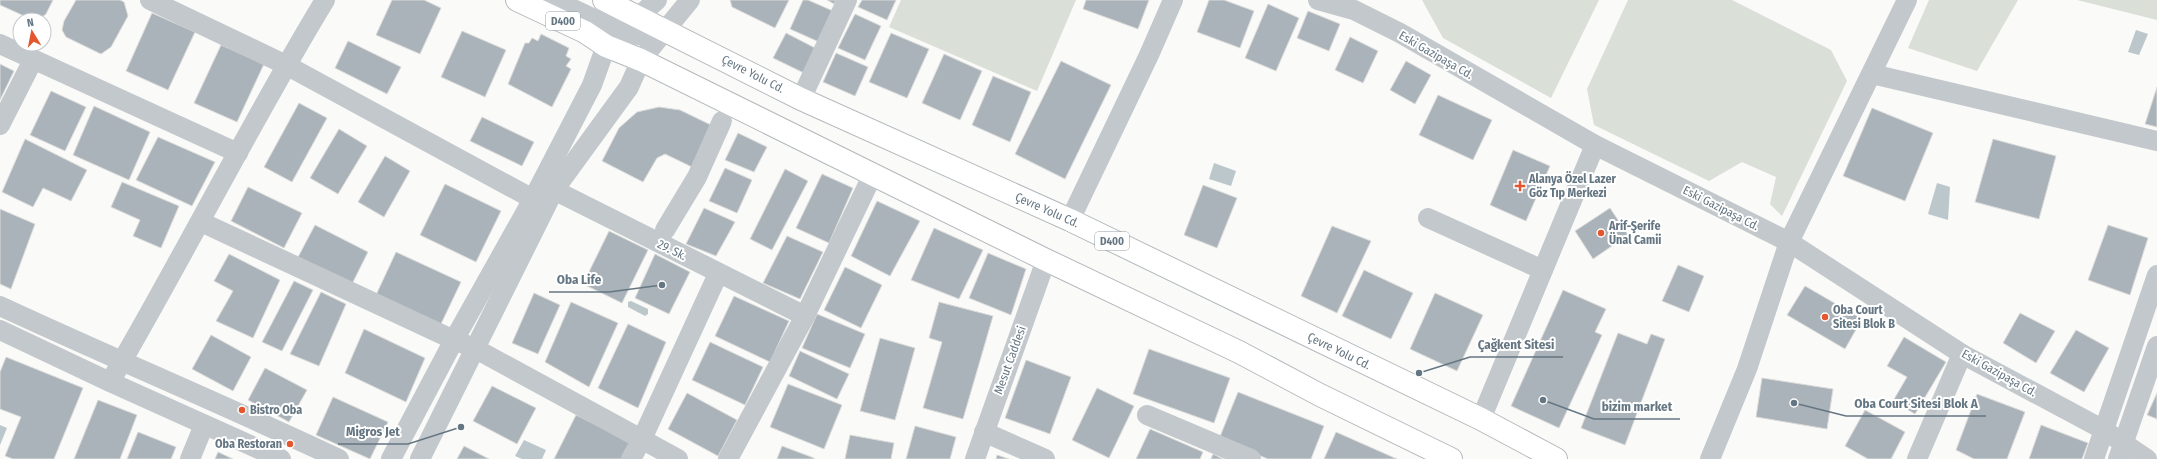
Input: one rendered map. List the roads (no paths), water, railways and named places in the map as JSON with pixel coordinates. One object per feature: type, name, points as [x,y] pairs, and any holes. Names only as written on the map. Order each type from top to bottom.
[{"type":"highway","name":"D400","points":[[517,0],[585,32],[606,46],[641,60],[1046,260],[1239,352],[1320,395],[1451,459]]},
{"type":"highway","name":"D400","points":[[604,0],[665,31]]},
{"type":"highway","name":"Çevre Yolu Cd.","points":[[665,31],[801,99],[1070,220],[1481,419],[1556,459]]},
{"type":"street","name":"29. Sk.","points":[[150,0],[286,65],[544,194],[718,274],[805,316]]},
{"type":"street","points":[[110,382],[201,222],[286,65],[326,0]]},
{"type":"street","points":[[554,0],[622,32],[643,36],[665,31]]},
{"type":"street","points":[[420,459],[474,348],[544,194],[592,85],[606,46],[640,17],[657,0]]},
{"type":"street","points":[[391,459],[454,340],[544,194],[629,87],[641,60],[690,0]]},
{"type":"street","points":[[801,99],[847,0]]},
{"type":"street","points":[[1070,220],[1149,55],[1173,0]]},
{"type":"street","name":"Eski Gazipaşa Cd.","points":[[1318,0],[1356,5],[1400,33],[1594,145],[1789,242],[1962,354],[2147,459]]},
{"type":"street","points":[[1710,459],[1747,369],[1789,242],[1907,0]]},
{"type":"street","points":[[622,32],[641,60]]},
{"type":"street","points":[[0,44],[238,153]]},
{"type":"street","points":[[0,126],[33,60]]},
{"type":"street","points":[[1872,74],[2157,141]]},
{"type":"street","points":[[665,230],[697,177],[722,121]]},
{"type":"street","points":[[1481,419],[1594,145]]},
{"type":"street","points":[[728,459],[805,316],[872,174]]},
{"type":"street","points":[[1428,218],[1543,270]]},
{"type":"street","points":[[201,222],[474,348],[678,459]]},
{"type":"street","name":"Mesut Caddesi","points":[[975,459],[1046,260]]},
{"type":"street","points":[[631,459],[642,439],[718,274]]},
{"type":"street","points":[[2115,442],[2157,275]]},
{"type":"street","points":[[0,306],[122,362],[256,420],[339,459]]},
{"type":"street","points":[[0,330],[110,382],[281,459]]},
{"type":"street","points":[[2094,459],[2115,442],[2157,346]]},
{"type":"street","points":[[1917,459],[1962,354]]},
{"type":"street","points":[[1146,415],[1251,459]]},
{"type":"street","points":[[190,459],[204,425]]},
{"type":"street","points":[[984,432],[1045,459]]},
{"type":"place","name":"Alanya Özel Lazer Göz Tıp Merkezi","points":[[1520,186]]},
{"type":"place","name":"Arif-Şerife Ünal Camii","points":[[1601,233]]},
{"type":"place","name":"Oba Life","points":[[662,285]]},
{"type":"place","name":"Oba Court Sitesi Blok B","points":[[1825,317]]},
{"type":"place","name":"Çağkent Sitesi","points":[[1419,373]]},
{"type":"place","name":"bizim market","points":[[1543,400]]},
{"type":"place","name":"Oba Court Sitesi Blok A","points":[[1794,403]]},
{"type":"place","name":"Bistro Oba","points":[[242,410]]},
{"type":"place","name":"Migros Jet","points":[[461,427]]},
{"type":"place","name":"Oba Restoran","points":[[290,444]]}]
